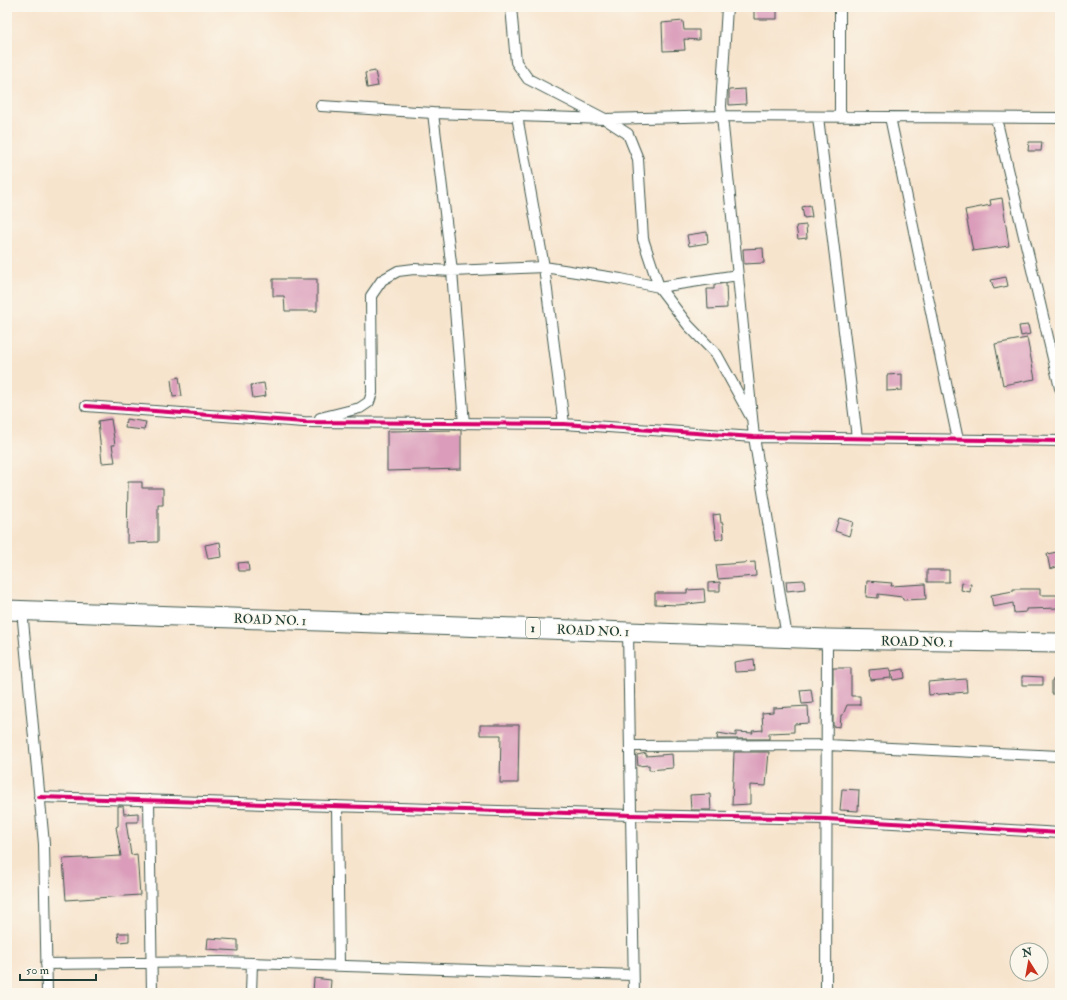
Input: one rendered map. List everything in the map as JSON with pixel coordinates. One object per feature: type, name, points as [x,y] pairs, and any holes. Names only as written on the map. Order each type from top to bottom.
[{"type":"highway","name":"ROAD NO. 1","points":[[14,610],[827,639],[1060,644]]},
{"type":"street","points":[[511,7],[516,62],[528,79],[605,119],[628,134],[638,160],[643,239],[659,287],[688,325],[717,355],[752,421]]},
{"type":"street","points":[[727,7],[721,106],[752,421],[787,637]]},
{"type":"street","points":[[840,7],[840,117]]},
{"type":"street","points":[[321,106],[432,113],[605,119],[722,116],[1060,118]]},
{"type":"street","points":[[432,113],[452,271],[464,424]]},
{"type":"street","points":[[517,116],[544,267],[564,424]]},
{"type":"street","points":[[818,117],[858,438]]},
{"type":"street","points":[[890,117],[958,440]]},
{"type":"street","points":[[996,118],[1060,388]]},
{"type":"street","points":[[304,422],[360,408],[369,402],[372,393],[371,296],[382,280],[398,271],[414,269],[452,271],[544,267],[621,279],[659,287],[738,275]]},
{"type":"street","points":[[86,406],[304,422],[564,424],[754,437],[1060,441]]},
{"type":"street","points":[[14,610],[44,844],[47,993]]},
{"type":"street","points":[[628,632],[634,993]]},
{"type":"street","points":[[826,993],[827,639]]},
{"type":"street","points":[[630,746],[827,745],[1060,756]]},
{"type":"street","points":[[39,797],[631,815],[826,819],[1060,833]]},
{"type":"street","points":[[149,800],[152,993]]},
{"type":"street","points":[[337,806],[339,966]]},
{"type":"street","points":[[46,964],[252,963],[633,975]]},
{"type":"street","points":[[251,993],[252,963]]},
{"type":"building","points":[[754,7],[777,7],[777,19],[754,19]]},
{"type":"building","points":[[683,21],[684,30],[699,30],[699,40],[684,39],[685,50],[663,51],[662,23]]},
{"type":"building","points":[[375,71],[378,86],[367,88],[365,73]]},
{"type":"building","points":[[745,89],[746,104],[729,105],[729,90]]},
{"type":"building","points":[[1029,142],[1042,142],[1041,151],[1028,151]]},
{"type":"building","points":[[1002,198],[1009,246],[973,251],[965,210],[991,205],[990,200]]},
{"type":"building","points":[[810,205],[812,217],[804,218],[802,207]]},
{"type":"building","points":[[806,225],[807,238],[798,239],[796,226]]},
{"type":"building","points":[[707,232],[708,243],[689,246],[687,235]]},
{"type":"building","points":[[763,248],[764,263],[744,264],[743,249]]},
{"type":"building","points":[[1006,277],[1008,286],[994,289],[991,280]]},
{"type":"building","points":[[273,279],[317,279],[317,311],[285,311],[284,296],[273,296]]},
{"type":"building","points":[[726,283],[727,308],[708,309],[707,289],[714,289],[714,285]]},
{"type":"building","points":[[1028,325],[1030,334],[1021,336],[1019,326]]},
{"type":"building","points":[[1027,338],[1035,379],[1003,385],[995,344]]},
{"type":"building","points":[[902,374],[902,390],[887,391],[887,375]]},
{"type":"building","points":[[179,377],[182,396],[173,397],[171,379]]},
{"type":"building","points":[[264,383],[266,396],[253,398],[251,385]]},
{"type":"building","points":[[111,419],[115,445],[112,445],[115,462],[102,463],[98,421]]},
{"type":"building","points":[[126,419],[146,422],[144,430],[125,428]]},
{"type":"building","points":[[461,430],[461,469],[387,471],[387,431]]},
{"type":"building","points":[[128,482],[142,482],[142,488],[163,488],[163,505],[158,505],[158,542],[127,543]]},
{"type":"building","points":[[720,514],[721,523],[723,523],[724,538],[716,540],[713,515]]},
{"type":"building","points":[[839,518],[853,522],[849,536],[835,531]]},
{"type":"building","points":[[220,542],[222,557],[208,559],[205,545]]},
{"type":"building","points":[[1057,552],[1060,566],[1050,569],[1047,554]]},
{"type":"building","points":[[248,562],[249,571],[239,571],[238,563]]},
{"type":"building","points":[[755,562],[756,576],[718,579],[716,565]]},
{"type":"building","points":[[927,570],[949,570],[949,582],[927,582]]},
{"type":"building","points":[[804,580],[805,589],[787,591],[786,581]]},
{"type":"building","points":[[867,581],[892,583],[891,586],[925,584],[926,599],[903,600],[902,597],[878,594],[878,598],[866,597]]},
{"type":"building","points":[[720,582],[720,591],[708,591],[708,583]]},
{"type":"building","points":[[962,583],[971,584],[970,592],[961,590]]},
{"type":"building","points":[[704,589],[705,602],[678,605],[655,604],[655,593],[687,593],[687,590]]},
{"type":"building","points":[[1013,589],[1040,589],[1040,595],[1060,595],[1060,608],[1026,609],[1026,612],[1014,613],[1013,603],[993,607],[991,595],[1013,591]]},
{"type":"building","points":[[754,659],[755,671],[735,672],[734,662]]},
{"type":"building","points":[[833,668],[851,668],[851,696],[860,696],[860,705],[847,705],[843,715],[841,715],[840,727],[833,726]]},
{"type":"building","points":[[890,668],[891,678],[870,680],[869,670]]},
{"type":"building","points":[[904,669],[905,678],[893,680],[891,671]]},
{"type":"building","points":[[1022,676],[1043,677],[1043,685],[1022,685]]},
{"type":"building","points":[[966,679],[967,692],[929,695],[928,682]]},
{"type":"building","points":[[1052,680],[1060,680],[1060,694],[1052,694]]},
{"type":"building","points":[[811,689],[813,703],[802,704],[800,690]]},
{"type":"building","points":[[808,706],[809,723],[794,724],[794,732],[769,733],[769,739],[717,739],[718,733],[736,736],[736,732],[753,733],[752,731],[763,730],[762,713],[773,712],[773,708]]},
{"type":"building","points":[[480,725],[519,725],[518,783],[500,783],[501,735],[480,735]]},
{"type":"building","points":[[734,752],[769,752],[766,786],[750,785],[750,804],[732,805]]},
{"type":"building","points":[[646,753],[646,756],[672,754],[673,768],[649,770],[649,765],[638,766],[637,755]]},
{"type":"building","points":[[842,789],[859,790],[858,811],[840,810]]},
{"type":"building","points":[[710,794],[711,810],[691,810],[690,795]]},
{"type":"building","points":[[118,806],[123,806],[124,814],[138,813],[138,822],[126,822],[131,855],[137,854],[140,895],[66,900],[63,859],[121,856],[116,827],[118,826]]},
{"type":"building","points":[[118,933],[129,933],[129,941],[119,942]]},
{"type":"building","points":[[208,938],[238,940],[238,951],[207,949]]},
{"type":"building","points":[[314,978],[331,980],[330,993],[313,993]]},
{"type":"cycle path","points":[[86,406],[304,422],[564,424],[754,437],[1060,441]]},
{"type":"cycle path","points":[[39,797],[631,815],[826,819],[1060,833]]}]
